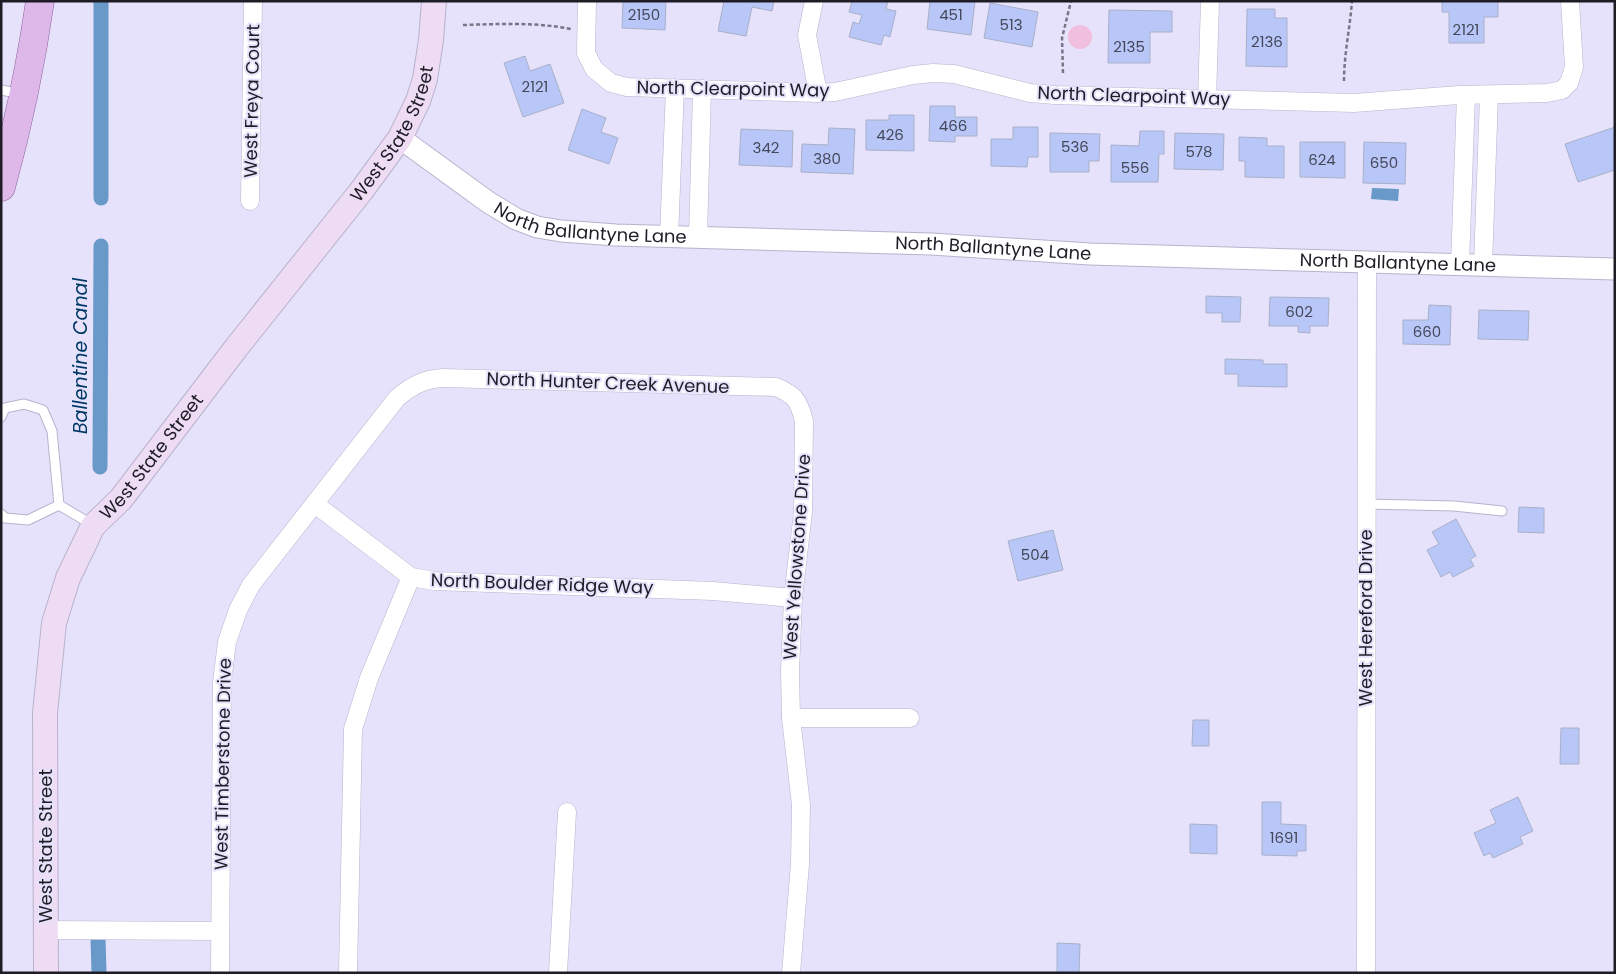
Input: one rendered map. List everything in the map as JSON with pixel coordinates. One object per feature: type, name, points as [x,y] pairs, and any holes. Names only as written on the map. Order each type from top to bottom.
[{"type":"main road","points":[[1,188],[14,141],[13,92],[40,1]]},
{"type":"main road","name":"West State Street","points":[[46,973],[46,713],[54,623],[68,578],[93,526],[121,499],[236,348],[362,190],[400,138],[418,101],[425,79],[434,1]]},
{"type":"street","name":"West Freya Court","points":[[250,201],[253,1]]},
{"type":"street","name":"North Clearpoint Way","points":[[587,1],[586,53],[594,69],[610,83],[627,87],[818,93],[835,92],[914,75],[933,73],[954,74],[1030,93],[1055,95],[1354,103],[1466,95],[1547,93],[1562,90],[1569,83],[1574,67],[1570,1]]},
{"type":"street","points":[[814,1],[807,35],[818,93]]},
{"type":"street","points":[[1207,99],[1210,1]]},
{"type":"street","points":[[669,237],[676,88]]},
{"type":"street","points":[[698,237],[702,89]]},
{"type":"street","points":[[1460,265],[1466,95]]},
{"type":"street","points":[[1483,266],[1488,95]]},
{"type":"street","name":"North Ballantyne Lane","points":[[400,138],[488,202],[516,219],[537,228],[561,231],[669,237],[931,244],[1090,254],[1615,269]]},
{"type":"street","name":"West Hereford Drive","points":[[1366,973],[1367,263]]},
{"type":"street","name":"North Hunter Creek Avenue","points":[[419,383],[443,378],[776,387],[795,397]]},
{"type":"street","name":"West Timberstone Drive","points":[[220,973],[222,682],[227,642],[238,610],[251,585],[397,398],[419,383]]},
{"type":"street","name":"West Yellowstone Drive","points":[[791,973],[800,864],[801,805],[791,718],[790,672],[793,598],[802,512],[804,421],[801,408],[795,397]]},
{"type":"street","name":"North Boulder Ridge Way","points":[[315,504],[410,577],[435,581],[713,591],[793,598]]},
{"type":"street","points":[[348,973],[353,729],[370,678],[410,577]]},
{"type":"street","points":[[791,718],[910,718]]},
{"type":"street","points":[[558,973],[567,812]]},
{"type":"street","points":[[46,930],[220,931]]},
{"type":"lane","points":[[1,417],[5,408],[24,404],[43,410],[52,431],[59,505]]},
{"type":"lane","points":[[1367,504],[1454,506],[1502,511]]},
{"type":"lane","points":[[59,505],[93,526]]},
{"type":"lane","points":[[1,514],[5,518],[28,520],[59,505]]},
{"type":"path","points":[[1063,73],[1062,38],[1071,1]]},
{"type":"path","points":[[1344,81],[1352,1]]},
{"type":"path","points":[[463,25],[525,23],[570,29]]},
{"type":"shaded area","points":[[1080,25],[1085,26],[1091,32],[1091,42],[1085,48],[1080,49],[1075,48],[1069,42],[1068,37],[1069,32],[1075,26]]},
{"type":"water","points":[[1372,188],[1399,189],[1398,201],[1371,199]]},
{"type":"building","points":[[666,1],[665,30],[622,28],[623,2]]},
{"type":"building","points":[[724,1],[774,1],[772,11],[752,7],[746,36],[718,31]]},
{"type":"building","points":[[852,1],[888,1],[886,9],[896,11],[890,37],[884,35],[881,45],[849,37],[853,22],[859,24],[862,15],[849,12]]},
{"type":"building","points":[[930,1],[975,1],[971,35],[927,29]]},
{"type":"building","points":[[1442,1],[1498,1],[1498,17],[1484,17],[1484,43],[1449,43],[1449,12],[1442,12]]},
{"type":"building","points":[[990,3],[1038,12],[1032,47],[984,38]]},
{"type":"building","points":[[1247,9],[1275,9],[1275,18],[1287,18],[1287,67],[1246,66]]},
{"type":"building","points":[[1109,10],[1172,11],[1172,32],[1150,32],[1150,63],[1108,63]]},
{"type":"building","points":[[525,56],[530,71],[550,64],[564,103],[523,117],[504,63]]},
{"type":"building","points":[[930,106],[955,106],[955,117],[977,117],[977,136],[955,136],[955,142],[929,141]]},
{"type":"building","points":[[582,109],[606,118],[601,132],[618,138],[609,164],[568,150]]},
{"type":"building","points":[[889,115],[914,115],[914,151],[866,150],[866,120],[889,120]]},
{"type":"building","points":[[1013,127],[1038,127],[1038,157],[1028,157],[1027,167],[991,166],[991,139],[1013,139]]},
{"type":"building","points":[[1615,127],[1615,170],[1578,182],[1565,144]]},
{"type":"building","points":[[829,128],[855,129],[853,174],[801,172],[802,144],[828,145]]},
{"type":"building","points":[[741,129],[793,131],[792,167],[739,165]]},
{"type":"building","points":[[1140,131],[1164,131],[1164,154],[1159,154],[1158,182],[1111,182],[1111,145],[1139,146]]},
{"type":"building","points":[[1050,133],[1100,134],[1099,161],[1089,161],[1089,172],[1050,172]]},
{"type":"building","points":[[1175,133],[1224,134],[1223,170],[1174,169]]},
{"type":"building","points":[[1239,137],[1267,138],[1267,146],[1284,146],[1284,178],[1245,177],[1245,161],[1239,161]]},
{"type":"building","points":[[1300,142],[1345,142],[1345,178],[1300,177]]},
{"type":"building","points":[[1364,142],[1406,143],[1405,184],[1363,183]]},
{"type":"building","points":[[1206,296],[1241,297],[1240,322],[1222,322],[1222,313],[1206,313]]},
{"type":"building","points":[[1270,297],[1329,298],[1328,326],[1310,326],[1310,333],[1298,332],[1298,326],[1269,326]]},
{"type":"building","points":[[1429,305],[1451,306],[1450,345],[1403,344],[1403,320],[1428,320]]},
{"type":"building","points":[[1479,310],[1529,311],[1528,340],[1478,339]]},
{"type":"building","points":[[1225,359],[1263,360],[1263,364],[1287,364],[1287,387],[1238,386],[1238,374],[1225,374]]},
{"type":"building","points":[[1519,507],[1544,508],[1544,533],[1518,532]]},
{"type":"building","points":[[1456,519],[1476,556],[1470,559],[1474,566],[1453,577],[1450,572],[1441,577],[1427,550],[1439,544],[1432,532]]},
{"type":"building","points":[[1053,530],[1063,570],[1018,581],[1008,541]]},
{"type":"building","points":[[1193,720],[1209,720],[1209,746],[1192,746]]},
{"type":"building","points":[[1561,728],[1579,728],[1579,764],[1560,764]]},
{"type":"building","points":[[1518,797],[1533,831],[1520,837],[1523,844],[1493,858],[1490,853],[1484,856],[1474,833],[1496,823],[1490,810]]},
{"type":"building","points":[[1262,802],[1281,802],[1281,824],[1306,825],[1306,851],[1297,851],[1297,856],[1262,855]]},
{"type":"building","points":[[1190,824],[1217,825],[1217,854],[1190,853]]},
{"type":"building","points":[[1057,943],[1080,944],[1079,973],[1057,973]]},
{"type":"waterway","name":"Ballentine Canal","points":[[101,1],[101,198]]},
{"type":"waterway","name":"Ballentine Canal","points":[[100,467],[101,246]]},
{"type":"waterway","name":"Ballentine Canal","points":[[98,938],[99,973]]}]
